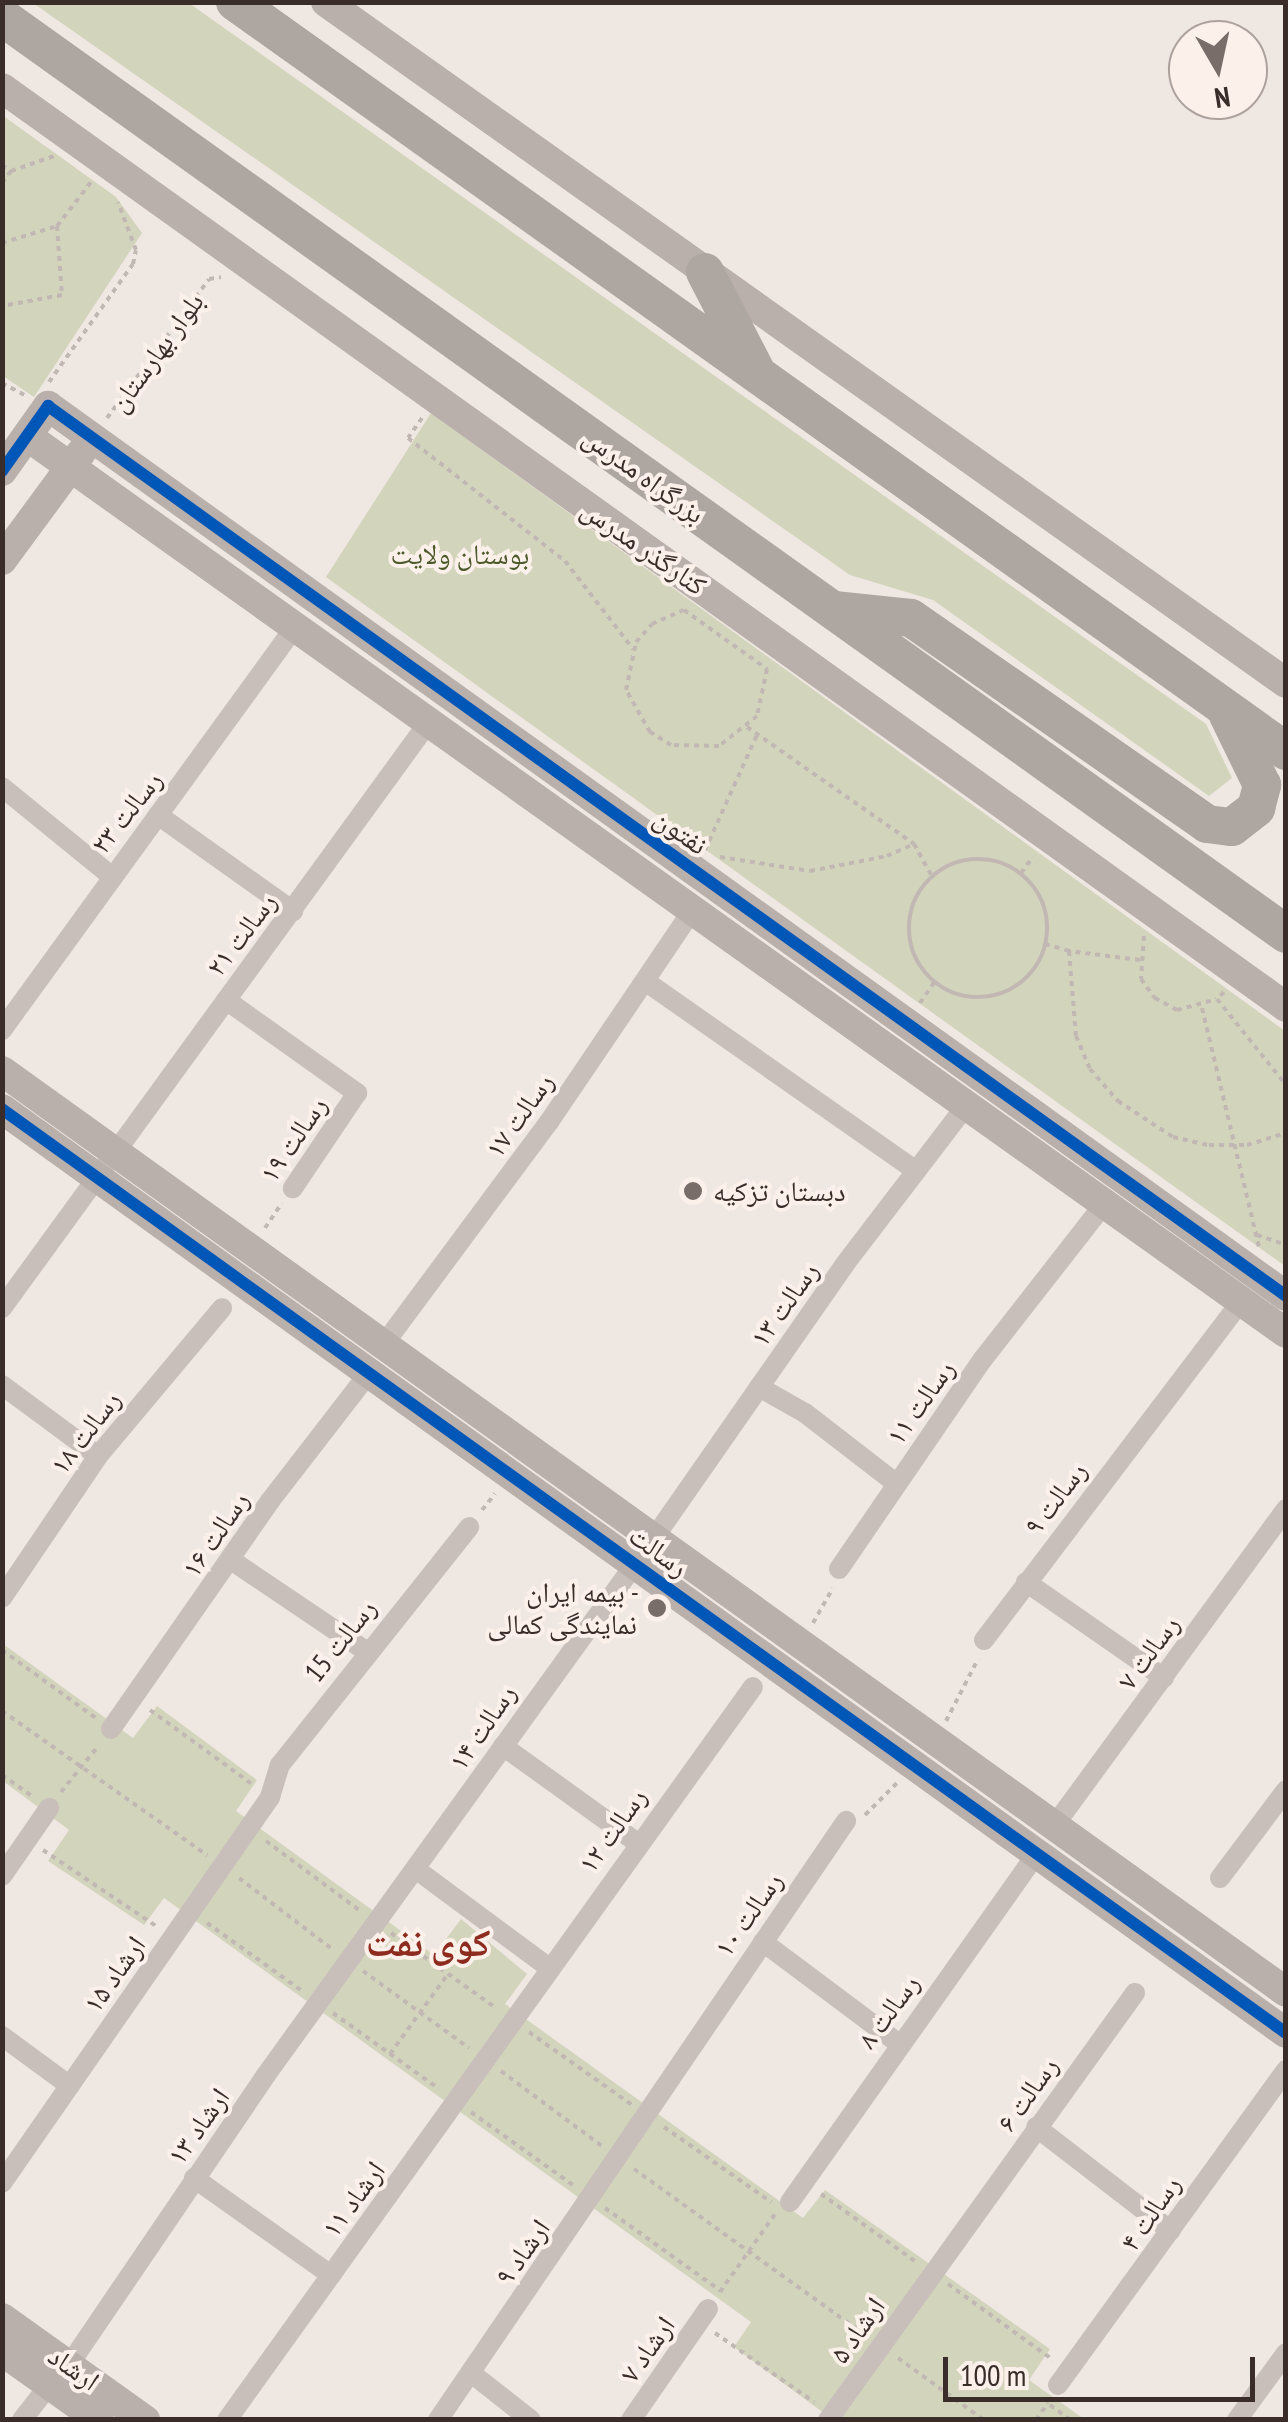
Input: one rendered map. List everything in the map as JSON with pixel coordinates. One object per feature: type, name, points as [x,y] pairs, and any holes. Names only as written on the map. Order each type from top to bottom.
[{"type":"highway","points":[[235,2],[1286,751]]},
{"type":"highway","name":"بزرگراه مدرس","points":[[2,18],[1286,934]]},
{"type":"highway","points":[[704,272],[760,377]]},
{"type":"highway","points":[[832,610],[911,618],[1206,824],[1232,827],[1256,808],[1262,785],[1223,706]]},
{"type":"street","points":[[326,2],[1286,683]]},
{"type":"street","name":"کنارگذر مدرس","points":[[2,88],[1286,1007]]},
{"type":"street","name":"نفتون","points":[[28,436],[48,406],[1286,1296]]},
{"type":"street","points":[[2,470],[28,436],[1286,1333]]},
{"type":"street","name":"بلوار بهارستان","points":[[2,560],[92,438]]},
{"type":"street","name":"رسالت ۲۳","points":[[2,1030],[294,628]]},
{"type":"street","name":"رسالت ۲۱","points":[[2,1308],[118,1154],[428,723]]},
{"type":"street","points":[[2,788],[111,876]]},
{"type":"street","points":[[158,815],[292,911]]},
{"type":"street","name":"رسالت ۱۷","points":[[384,1344],[692,911]]},
{"type":"street","points":[[645,981],[916,1171]]},
{"type":"street","points":[[840,1016],[858,988]]},
{"type":"street","name":"رسالت ۱۹","points":[[226,1000],[357,1093],[293,1188]]},
{"type":"street","name":"رسالت","points":[[2,1070],[1286,1992]]},
{"type":"street","name":"رسالت ۱۳","points":[[654,1538],[966,1106]]},
{"type":"street","name":"رسالت","points":[[2,1109],[1286,2033]]},
{"type":"street","name":"رسالت ۱۱","points":[[839,1569],[1104,1204]]},
{"type":"street","name":"رسالت ۹","points":[[984,1640],[1242,1302]]},
{"type":"street","name":"رسالت ۱۸","points":[[2,1598],[98,1456],[222,1308]]},
{"type":"street","points":[[327,1342],[345,1317]]},
{"type":"street","name":"رسالت ۱۶","points":[[111,1729],[369,1373]]},
{"type":"street","points":[[2,1384],[98,1456]]},
{"type":"street","points":[[759,1388],[804,1413],[898,1484]]},
{"type":"street","name":"رسالت ۷","points":[[1054,1826],[1286,1509]]},
{"type":"street","name":"رسالت 15","points":[[270,1797],[280,1766],[366,1651],[469,1527]]},
{"type":"street","points":[[635,1564],[654,1538]]},
{"type":"street","points":[[232,1560],[366,1651]]},
{"type":"street","name":"رسالت ۱۴","points":[[379,1924],[635,1564]]},
{"type":"street","points":[[1026,1582],[1164,1678]]},
{"type":"street","name":"رسالت ۱۲","points":[[519,2007],[753,1687]]},
{"type":"street","points":[[502,1746],[636,1842]]},
{"type":"street","points":[[1220,1878],[1286,1790]]},
{"type":"street","name":"ارشاد ۱۵","points":[[2,2183],[270,1797]]},
{"type":"street","points":[[2,1876],[49,1808]]},
{"type":"street","name":"رسالت ۱۰","points":[[644,2114],[846,1821]]},
{"type":"street","points":[[1036,1854],[1054,1826]]},
{"type":"street","name":"رسالت ۸","points":[[790,2202],[898,2043],[1036,1854]]},
{"type":"street","points":[[417,1870],[548,1968]]},
{"type":"street","name":"ارشاد ۱۳","points":[[22,2420],[60,2375],[194,2178],[379,1924]]},
{"type":"street","points":[[762,1942],[898,2043]]},
{"type":"street","points":[[1235,1997],[1256,1970]]},
{"type":"street","name":"رسالت ۶","points":[[930,2271],[1135,1993]]},
{"type":"street","name":"ارشاد ۱۱","points":[[227,2420],[519,2007]]},
{"type":"street","points":[[2,2036],[70,2086]]},
{"type":"street","name":"رسالت ۴","points":[[1053,2394],[1286,2070]]},
{"type":"street","name":"ارشاد ۹","points":[[438,2420],[614,2170],[644,2114]]},
{"type":"street","points":[[1036,2127],[1171,2231]]},
{"type":"street","points":[[194,2178],[330,2275]]},
{"type":"street","name":"ارشاد ۵","points":[[830,2417],[930,2271]]},
{"type":"street","name":"ارشاد ۷","points":[[631,2420],[703,2316]]},
{"type":"street","name":"ارشاد","points":[[2,2318],[100,2420]]},
{"type":"street","name":"ارشاد","points":[[2,2350],[60,2375],[133,2416]]},
{"type":"street","points":[[1237,2420],[1286,2353]]},
{"type":"street","points":[[471,2374],[531,2420]]},
{"type":"path","points":[[2,183],[11,171],[65,152],[50,142]]},
{"type":"path","points":[[2,165],[11,171]]},
{"type":"path","points":[[2,243],[57,226],[96,174]]},
{"type":"path","points":[[2,382],[26,396],[41,392],[133,264],[128,220],[114,195]]},
{"type":"path","points":[[2,306],[62,295],[57,226]]},
{"type":"path","points":[[435,399],[408,438],[566,561],[633,648]]},
{"type":"path","points":[[684,610],[767,669],[766,693],[747,727],[719,746],[695,750],[650,732],[626,690],[633,648],[652,624],[684,610]]},
{"type":"path","points":[[747,727],[914,844],[932,876]]},
{"type":"path","points":[[758,734],[704,853],[810,871],[887,856],[914,844]]},
{"type":"path","points":[[976,858],[1022,874],[1046,914],[1045,944],[1024,980],[1003,992],[956,994],[934,982],[910,942],[913,906],[932,876],[976,858]]},
{"type":"path","points":[[1157,912],[1140,960],[1141,979],[1154,998],[1177,1010],[1202,1008],[1217,999],[1240,974]]},
{"type":"path","points":[[1045,944],[1140,960]]},
{"type":"path","points":[[1069,951],[1076,1036],[1090,1068],[1118,1101],[1173,1136],[1235,1147],[1286,1134]]},
{"type":"path","points":[[1217,999],[1286,1086]]},
{"type":"path","points":[[1202,1008],[1257,1235],[1260,1253],[1248,1270]]},
{"type":"path","points":[[1257,1235],[1286,1246]]},
{"type":"path","points":[[469,1527],[510,1474]]},
{"type":"path","points":[[799,1643],[829,1600],[839,1569]]},
{"type":"path","points":[[934,1740],[971,1682],[984,1640]]},
{"type":"path","points":[[2,1650],[111,1729],[49,1808],[2,1775]]},
{"type":"path","points":[[134,1698],[270,1797]]},
{"type":"path","points":[[846,1821],[876,1810],[912,1764]]},
{"type":"path","points":[[27,1840],[173,1937]]},
{"type":"path","points":[[390,2054],[448,1974]]},
{"type":"path","points":[[790,2202],[779,2208],[703,2316],[830,2417]]},
{"type":"path","points":[[1053,2394],[1071,2420]]},
{"type":"green space","points":[[33,3],[189,3],[1206,724],[1232,778],[1209,796],[933,600],[850,575]]},
{"type":"green space","points":[[2,115],[116,197],[142,233],[34,397],[3,376]]},
{"type":"green space","name":"بوستان ولایت","points":[[431,413],[1285,1031],[1285,1266],[326,577]]},
{"type":"green space","points":[[3,1644],[133,1738],[157,1706],[257,1780],[236,1811],[434,1955],[461,1919],[527,1974],[505,2004],[803,2218],[825,2190],[1050,2349],[1029,2380],[1084,2419],[832,2419],[734,2347],[751,2322],[164,1898],[144,1925],[48,1861],[69,1830],[3,1781]]},
{"type":"cycle path","points":[[2,471],[48,406],[1286,1296]]},
{"type":"cycle path","points":[[2,1109],[1286,2033]]},
{"type":"place","name":"دبستان تزکیه","points":[[693,1191]]},
{"type":"place","name":"بیمه ایران - نمایندگى کمالى","points":[[657,1608]]},
{"type":"district","name":"کوی نفت","points":[[428,1942]]}]
